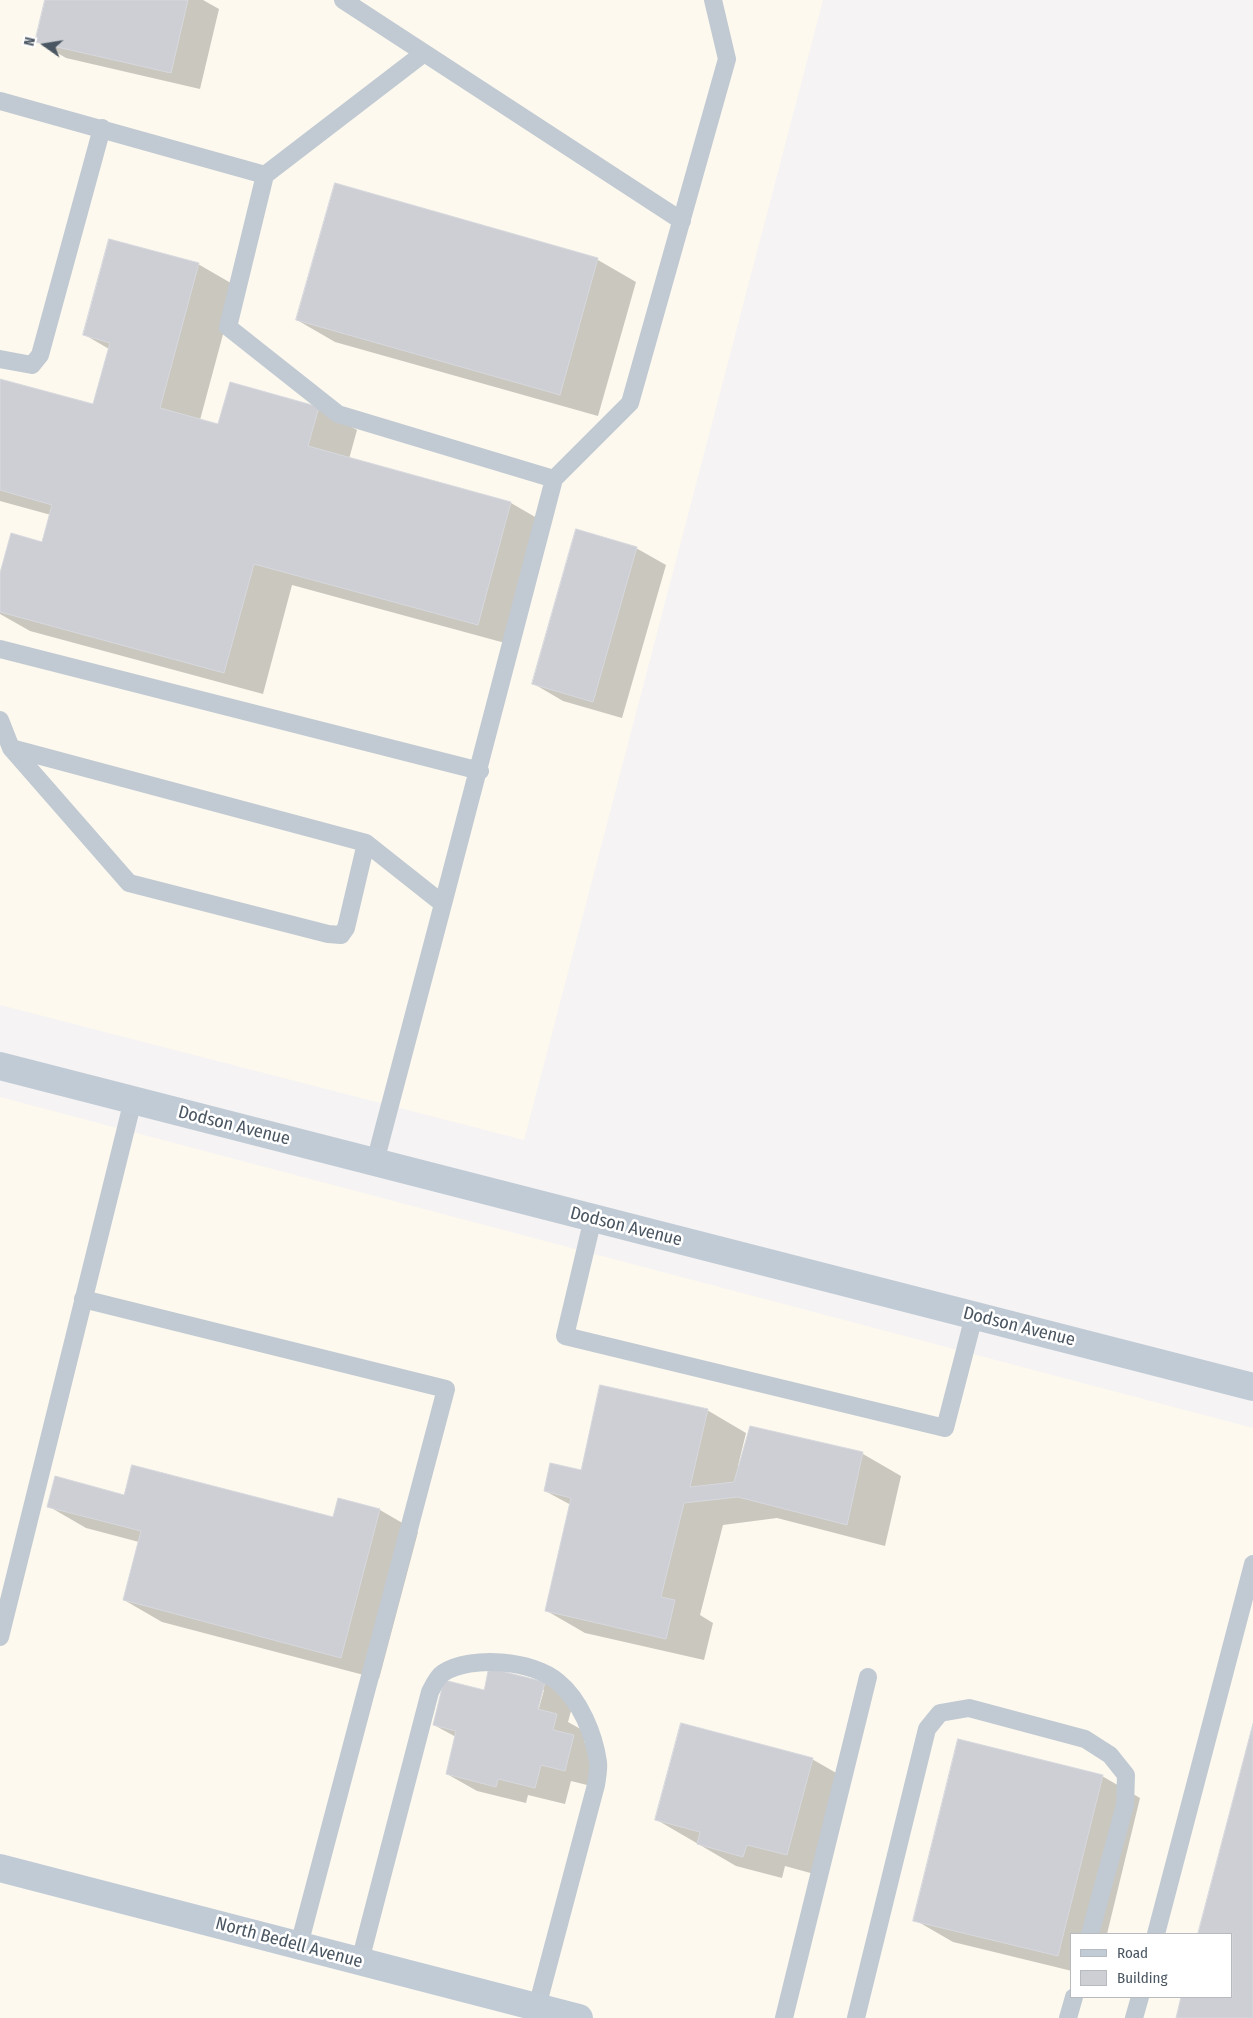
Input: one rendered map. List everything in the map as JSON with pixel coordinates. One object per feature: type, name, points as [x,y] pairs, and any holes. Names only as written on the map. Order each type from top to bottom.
[{"type":"street","name":"Dodson Avenue","points":[[0,1066],[1253,1387]]},
{"type":"street","name":"North Bedell Avenue","points":[[0,1868],[558,2014]]},
{"type":"lane","points":[[342,0],[682,221]]},
{"type":"lane","points":[[376,1162],[443,904],[480,771],[554,479],[630,403],[727,59],[713,0]]},
{"type":"lane","points":[[424,53],[265,175],[228,327],[338,414],[554,479]]},
{"type":"lane","points":[[0,101],[265,175]]},
{"type":"lane","points":[[0,359],[32,365],[40,355],[102,128]]},
{"type":"lane","points":[[0,649],[480,771]]},
{"type":"lane","points":[[0,720],[11,748],[129,883],[328,934],[341,935],[346,928],[366,843]]},
{"type":"lane","points":[[11,748],[366,843],[443,904]]},
{"type":"lane","points":[[0,1637],[133,1100]]},
{"type":"lane","points":[[593,1218],[565,1336],[945,1428],[974,1316]]},
{"type":"lane","points":[[84,1300],[446,1389],[299,1945]]},
{"type":"lane","points":[[1156,1933],[1253,1564]]},
{"type":"lane","points":[[360,1961],[430,1692],[442,1674],[465,1664],[494,1661],[526,1666],[558,1681],[579,1707],[592,1738],[598,1764],[558,2014]]},
{"type":"lane","points":[[784,2018],[868,1677]]},
{"type":"lane","points":[[856,2018],[927,1729],[940,1713],[969,1708],[1086,1739],[1110,1755],[1126,1775],[1125,1806],[1090,1933]]},
{"type":"lane","points":[[1068,2018],[1074,1998]]},
{"type":"lane","points":[[1134,2018],[1140,1998]]},
{"type":"shaded area","points":[[0,0],[823,0],[524,1140],[0,1005]]},
{"type":"shaded area","points":[[0,1097],[1253,1428],[1253,2018],[0,2018]]},
{"type":"building","points":[[45,0],[188,0],[171,73],[35,42]]},
{"type":"building","points":[[335,183],[598,258],[560,395],[296,320]]},
{"type":"building","points":[[109,239],[199,263],[160,408],[218,424],[230,382],[319,407],[308,446],[511,502],[478,625],[254,564],[224,673],[0,612],[0,573],[11,533],[42,542],[52,505],[0,490],[0,379],[93,404],[110,343],[83,335]]},
{"type":"building","points":[[576,529],[637,547],[593,702],[532,684]]},
{"type":"building","points":[[600,1385],[708,1409],[690,1487],[734,1482],[750,1426],[863,1452],[847,1525],[738,1497],[684,1503],[661,1597],[675,1600],[666,1639],[545,1611],[571,1498],[544,1491],[550,1463],[581,1470]]},
{"type":"building","points":[[132,1465],[333,1517],[338,1498],[380,1509],[341,1658],[123,1600],[141,1531],[47,1507],[55,1476],[124,1495]]},
{"type":"building","points":[[489,1668],[545,1682],[538,1709],[557,1714],[553,1730],[574,1735],[565,1771],[541,1765],[535,1788],[498,1779],[496,1787],[446,1774],[456,1731],[433,1725],[444,1680],[484,1690]]},
{"type":"building","points":[[681,1723],[813,1758],[787,1855],[747,1845],[743,1857],[697,1844],[700,1832],[655,1820]]},
{"type":"building","points":[[1253,1724],[1253,2018],[1176,2018],[1181,1998],[1233,1998],[1233,1933],[1198,1933]]},
{"type":"building","points":[[958,1739],[1103,1775],[1058,1956],[913,1921]]}]
